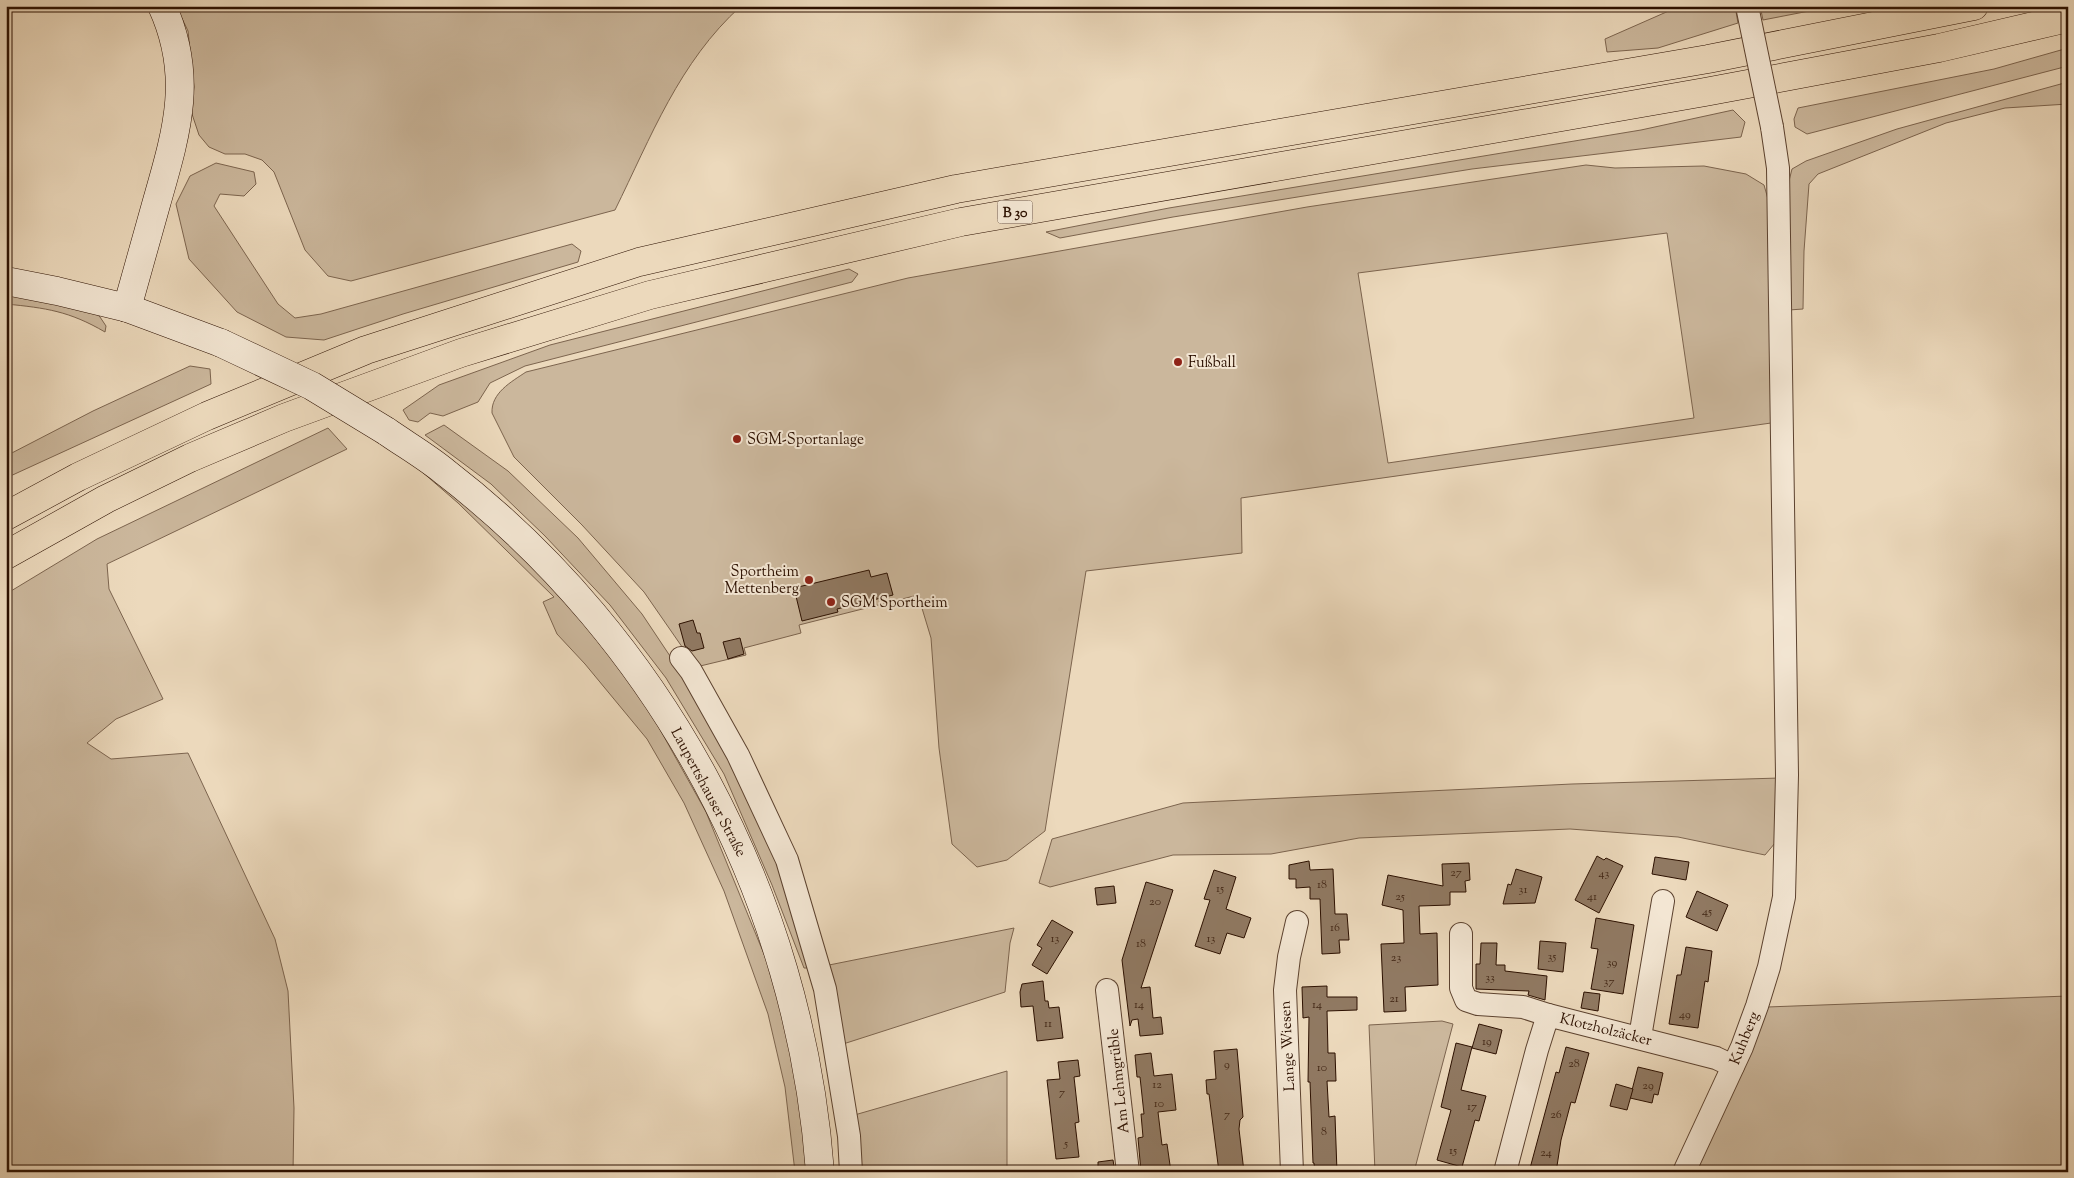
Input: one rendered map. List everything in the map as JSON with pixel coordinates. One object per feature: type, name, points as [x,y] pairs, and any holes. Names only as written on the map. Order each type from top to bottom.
[{"type":"highway","name":"B 30","points":[[6,516],[78,477],[207,416],[366,350],[639,262],[956,189],[1708,59],[1974,6]]},
{"type":"highway","name":"B 30","points":[[6,555],[132,486],[190,458],[284,418],[461,353],[650,295],[961,222],[1714,90],[1939,48],[2068,18]]},
{"type":"main road","points":[[127,308],[178,122],[180,97],[179,65],[172,30],[162,6]]},
{"type":"main road","name":"Laupertshauser Straße","points":[[6,281],[127,308],[221,343],[312,386],[386,431],[445,471],[537,552],[591,610],[644,680],[689,747],[722,811],[757,887],[778,946],[804,1055],[817,1137],[820,1172]]},
{"type":"street","name":"Kuhberg","points":[[1684,1172],[1733,1066],[1757,1006],[1769,967],[1784,897],[1788,775],[1778,168],[1772,127],[1748,6]]},
{"type":"street","points":[[681,658],[707,699],[738,755],[786,860],[824,989],[849,1136],[850,1172]]},
{"type":"street","points":[[1640,1037],[1663,901]]},
{"type":"street","name":"Lange Wiesen","points":[[1292,1172],[1285,990],[1289,957],[1297,922]]},
{"type":"street","points":[[1461,934],[1461,988],[1466,1000],[1478,1004],[1523,1007],[1548,1015]]},
{"type":"street","name":"Am Lehmgrüble","points":[[1107,990],[1128,1172]]},
{"type":"street","name":"Klotzholzäcker","points":[[1506,1172],[1537,1050],[1548,1015],[1640,1037],[1716,1058],[1733,1066]]},
{"type":"shaded area","points":[[176,6],[741,6],[719,28],[683,76],[654,128],[615,210],[351,281],[328,276],[305,250],[274,172],[262,160],[245,154],[225,154],[209,147],[199,135],[191,111],[194,87],[188,31]]},
{"type":"shaded area","points":[[1680,6],[1735,6],[1738,23],[1658,48],[1607,52],[1605,39]]},
{"type":"shaded area","points":[[1760,6],[1835,6],[1763,20]]},
{"type":"shaded area","points":[[2068,48],[2068,66],[1807,134],[1795,127],[1794,119],[1798,108],[1994,69]]},
{"type":"shaded area","points":[[2068,82],[2068,104],[2005,108],[1946,123],[1818,174],[1809,184],[1804,251],[1803,309],[1789,310],[1787,189],[1792,169],[1806,161],[1897,129]]},
{"type":"shaded area","points":[[1733,110],[1745,122],[1741,137],[1472,169],[1173,217],[1060,238],[1046,232],[1169,208],[1641,130]]},
{"type":"shaded area","points":[[216,163],[254,172],[256,184],[244,196],[220,194],[214,206],[278,304],[295,318],[321,314],[572,244],[581,251],[578,262],[403,314],[324,340],[286,337],[237,312],[189,259],[176,204],[190,176]]},
{"type":"shaded area","points":[[1586,165],[1615,168],[1704,166],[1746,174],[1764,185],[1770,206],[1771,423],[1241,498],[1242,553],[1086,571],[1045,831],[1007,860],[977,867],[952,844],[939,748],[931,638],[918,595],[799,625],[801,633],[744,648],[746,655],[696,667],[644,592],[582,525],[514,457],[492,413],[498,394],[508,384],[526,372],[908,278],[1307,207]],"holes":[[[1667,233],[1694,418],[1388,463],[1358,273]]]},
{"type":"shaded area","points":[[849,269],[858,274],[852,282],[525,366],[490,383],[478,402],[443,416],[430,413],[418,422],[409,420],[403,410],[439,385],[550,345]]},
{"type":"shaded area","points":[[6,292],[92,310],[106,326],[105,332],[68,315],[33,307],[6,304]]},
{"type":"shaded area","points":[[190,366],[210,369],[211,384],[6,478],[6,456],[93,411]]},
{"type":"shaded area","points":[[444,425],[508,471],[578,538],[642,614],[690,686],[782,864],[815,968],[804,968],[772,885],[724,774],[666,678],[610,605],[545,536],[491,484],[425,435]]},
{"type":"shaded area","points":[[328,428],[347,449],[107,564],[109,589],[163,699],[116,719],[87,743],[111,759],[188,753],[275,939],[288,991],[294,1108],[293,1172],[6,1172],[6,594],[97,539]]},
{"type":"shaded area","points":[[391,445],[496,525],[598,638],[643,699],[706,812],[768,964],[790,1031],[809,1172],[795,1172],[785,1087],[768,1014],[724,891],[684,803],[647,739],[585,664],[557,634],[543,602],[554,597],[458,503]]},
{"type":"shaded area","points":[[1780,778],[1780,837],[1765,855],[1678,837],[1570,829],[1359,838],[1271,854],[1173,855],[1050,887],[1039,883],[1052,839],[1183,803],[1572,784]]},
{"type":"shaded area","points":[[1014,928],[1010,943],[1005,992],[840,1045],[824,966]]},
{"type":"shaded area","points":[[2068,996],[2068,1172],[1693,1172],[1767,1007]]},
{"type":"shaded area","points":[[1442,1021],[1453,1024],[1414,1172],[1375,1172],[1369,1025]]},
{"type":"shaded area","points":[[1007,1071],[1007,1172],[855,1172],[851,1116]]},
{"type":"building","name":"SGM Sportheim","points":[[869,570],[871,577],[887,573],[893,595],[837,609],[838,612],[802,621],[794,588]]},
{"type":"building","points":[[693,620],[697,633],[700,633],[704,648],[692,651],[685,646],[679,624]]},
{"type":"building","points":[[740,638],[744,654],[728,659],[723,642]]},
{"type":"building","points":[[1597,856],[1623,866],[1599,913],[1575,900]]},
{"type":"building","points":[[1655,857],[1689,862],[1686,880],[1652,874]]},
{"type":"building","points":[[1309,861],[1310,870],[1333,869],[1335,914],[1347,914],[1349,940],[1339,940],[1340,953],[1322,954],[1320,899],[1310,899],[1310,887],[1296,888],[1296,879],[1289,879],[1289,865]]},
{"type":"building","points":[[1469,863],[1470,880],[1465,881],[1466,892],[1450,892],[1450,905],[1419,906],[1420,934],[1437,933],[1438,985],[1405,987],[1406,1011],[1384,1012],[1381,944],[1404,943],[1403,910],[1382,905],[1388,875],[1443,886],[1442,864]]},
{"type":"building","points":[[1516,869],[1542,877],[1535,903],[1503,904],[1508,884],[1511,885]]},
{"type":"building","points":[[1214,870],[1236,877],[1226,909],[1251,918],[1244,938],[1227,933],[1220,954],[1195,946],[1210,900],[1204,899]]},
{"type":"building","points":[[1146,882],[1173,890],[1141,988],[1150,987],[1153,1018],[1161,1017],[1163,1034],[1140,1036],[1138,1019],[1132,1020],[1130,1026],[1122,960]]},
{"type":"building","points":[[1114,886],[1116,903],[1097,905],[1095,888]]},
{"type":"building","points":[[1697,891],[1728,905],[1717,931],[1686,917]]},
{"type":"building","points":[[1596,918],[1634,925],[1623,994],[1591,989],[1598,949],[1591,948]]},
{"type":"building","points":[[1052,920],[1073,932],[1047,974],[1032,965],[1042,948],[1037,945]]},
{"type":"building","points":[[1540,941],[1566,943],[1563,972],[1538,969]]},
{"type":"building","points":[[1481,943],[1497,943],[1496,965],[1505,965],[1505,971],[1547,976],[1545,1000],[1528,995],[1529,991],[1476,989],[1476,964],[1480,964]]},
{"type":"building","points":[[1686,947],[1712,951],[1708,982],[1705,981],[1698,1028],[1669,1024],[1677,975],[1681,975]]},
{"type":"building","points":[[1043,981],[1045,1001],[1048,1001],[1049,1008],[1059,1007],[1063,1038],[1037,1041],[1033,1006],[1021,1007],[1020,992],[1022,984]]},
{"type":"building","points":[[1327,986],[1327,997],[1357,997],[1357,1010],[1327,1011],[1328,1053],[1335,1053],[1336,1081],[1327,1081],[1329,1117],[1335,1116],[1337,1172],[1315,1172],[1310,1082],[1308,1082],[1309,1017],[1303,1018],[1302,987]]},
{"type":"building","points":[[1584,992],[1600,994],[1598,1011],[1581,1008]]},
{"type":"building","points":[[1479,1024],[1502,1030],[1496,1054],[1472,1048]]},
{"type":"building","points":[[1456,1043],[1472,1047],[1461,1090],[1486,1096],[1479,1121],[1475,1120],[1462,1167],[1437,1160],[1451,1110],[1441,1107]]},
{"type":"building","points":[[1566,1047],[1589,1053],[1575,1103],[1571,1102],[1561,1140],[1557,1166],[1548,1172],[1529,1172],[1556,1072],[1559,1073]]},
{"type":"building","points":[[1237,1049],[1243,1117],[1240,1120],[1239,1129],[1244,1172],[1219,1172],[1206,1080],[1216,1079],[1214,1051]]},
{"type":"building","points":[[1151,1053],[1154,1076],[1172,1074],[1176,1110],[1158,1112],[1162,1145],[1167,1144],[1171,1172],[1141,1172],[1138,1138],[1143,1137],[1141,1114],[1144,1114],[1140,1077],[1137,1077],[1135,1055]]},
{"type":"building","points":[[1078,1060],[1080,1076],[1074,1077],[1079,1122],[1075,1123],[1079,1157],[1056,1159],[1047,1080],[1060,1079],[1058,1062]]},
{"type":"building","points":[[1638,1067],[1663,1073],[1658,1095],[1654,1094],[1652,1103],[1630,1098]]},
{"type":"building","points":[[1616,1084],[1633,1089],[1627,1110],[1610,1106]]},
{"type":"building","points":[[1113,1160],[1115,1172],[1098,1172],[1098,1162]]},
{"type":"place","name":"Fußball","points":[[1178,362]]},
{"type":"place","name":"SGM-Sportanlage","points":[[737,439]]},
{"type":"place","name":"Sportheim Mettenberg","points":[[809,580]]},
{"type":"place","name":"SGM Sportheim","points":[[831,602]]}]
